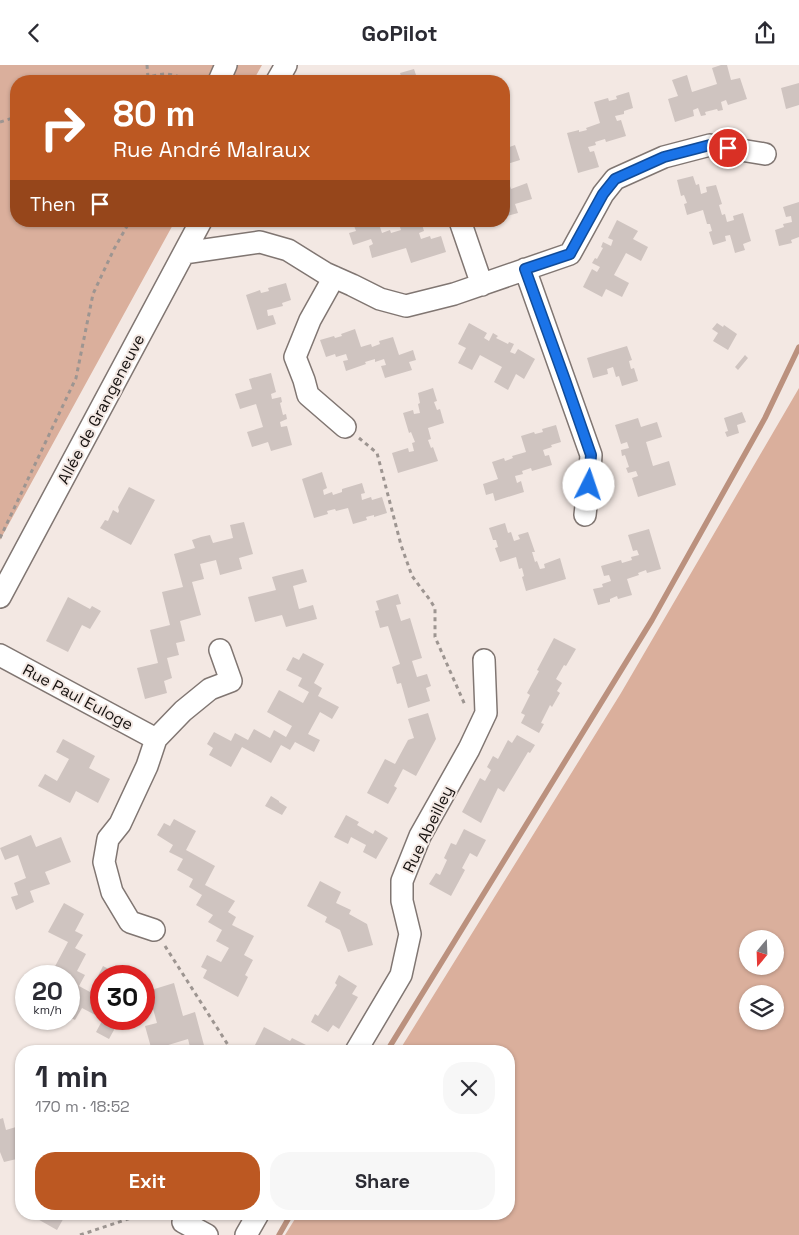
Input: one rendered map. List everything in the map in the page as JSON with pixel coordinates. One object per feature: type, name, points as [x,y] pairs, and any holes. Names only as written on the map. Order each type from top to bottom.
[{"type":"street","points":[[184,253],[260,242],[288,250],[325,273],[380,299],[406,306],[454,294],[570,254],[603,194],[615,179],[664,157],[710,145],[765,154]]},
{"type":"street","name":"Allée de Grangeneuve","points":[[0,597],[198,227]]},
{"type":"street","points":[[462,227],[482,285]]},
{"type":"street","points":[[525,269],[591,455],[585,515]]},
{"type":"street","points":[[334,277],[310,321],[295,357],[308,395],[345,427]]},
{"type":"street","points":[[154,930],[130,922],[112,893],[104,862],[108,839],[120,824],[147,766],[156,739],[183,711],[210,689],[231,681],[220,650]]},
{"type":"street","name":"Rue Paul Euloge","points":[[0,655],[156,739]]},
{"type":"street","name":"Rue Abeilley","points":[[360,1045],[402,975],[410,934],[402,901],[402,881],[420,836],[469,749],[486,713],[484,660]]},
{"type":"street","points":[[246,1235],[255,1220]]},
{"type":"street","points":[[183,1222],[207,1235]]},
{"type":"path","points":[[156,75],[173,75]]},
{"type":"path","points":[[0,538],[76,378],[94,294],[114,249],[127,227]]},
{"type":"path","points":[[345,427],[377,453],[401,545],[409,568],[412,576],[435,608],[435,637],[467,710]]},
{"type":"path","points":[[154,930],[228,1045]]},
{"type":"path","points":[[80,1235],[125,1220]]},
{"type":"shaded area","points":[[0,65],[262,65],[256,75],[10,75],[10,227],[172,227],[0,540]]},
{"type":"shaded area","points":[[799,388],[799,1235],[285,1235],[294,1220],[515,1220],[515,1045],[403,1045],[621,693]]},
{"type":"building","points":[[727,65],[731,80],[740,78],[747,99],[728,105],[726,100],[721,102],[723,110],[718,111],[717,109],[705,112],[706,115],[701,116],[698,108],[693,110],[694,116],[675,122],[668,99],[678,96],[672,80],[687,75],[692,92],[717,84],[712,68]]},
{"type":"building","points":[[414,69],[416,75],[401,75],[400,73]]},
{"type":"building","points":[[799,83],[799,105],[786,109],[781,88]]},
{"type":"building","points":[[629,92],[633,108],[624,111],[624,114],[615,116],[617,121],[621,120],[626,136],[606,142],[605,139],[595,142],[596,145],[588,147],[590,152],[594,151],[599,167],[578,173],[567,133],[587,130],[586,128],[600,123],[594,102],[608,98],[609,101],[617,99],[616,96]]},
{"type":"building","points":[[515,145],[520,160],[510,163],[510,147]]},
{"type":"building","points":[[693,176],[696,185],[699,184],[701,194],[707,192],[706,187],[716,185],[722,204],[719,205],[722,215],[725,214],[727,222],[734,220],[733,216],[743,213],[751,241],[743,244],[745,250],[735,253],[730,235],[725,236],[726,241],[713,245],[709,232],[712,231],[710,224],[707,224],[703,210],[687,215],[684,204],[687,203],[684,195],[681,196],[677,180]]},
{"type":"building","points":[[527,183],[532,199],[515,204],[518,213],[510,215],[510,186],[511,189]]},
{"type":"building","points":[[799,202],[799,237],[791,240],[792,243],[779,246],[775,230],[784,227],[783,224],[792,222],[791,216],[786,217],[783,207]]},
{"type":"building","points":[[617,220],[638,231],[633,239],[648,247],[641,261],[626,253],[614,275],[629,283],[622,297],[606,289],[602,297],[583,287],[592,269],[597,272],[600,267],[592,263],[595,258],[597,259],[603,248],[601,247],[603,242],[611,246],[613,240],[608,238]]},
{"type":"building","points":[[354,227],[380,227],[382,233],[390,230],[391,233],[401,230],[400,227],[423,227],[424,231],[419,233],[421,239],[430,236],[431,239],[441,236],[446,252],[411,263],[406,248],[372,258],[369,246],[373,244],[371,239],[353,245],[349,233],[356,231]]},
{"type":"building","points":[[286,283],[291,300],[282,303],[283,306],[267,310],[268,316],[273,315],[276,324],[257,330],[246,295],[260,290],[261,293],[269,291],[268,288]]},
{"type":"building","points":[[469,323],[487,333],[484,338],[489,341],[493,333],[498,336],[496,338],[508,344],[509,342],[514,344],[510,352],[515,354],[518,349],[535,359],[524,379],[516,374],[508,390],[494,382],[502,367],[480,355],[472,370],[458,363],[466,348],[458,344]]},
{"type":"building","points":[[717,323],[723,327],[724,325],[737,334],[728,350],[713,341],[718,333],[712,329]]},
{"type":"building","points":[[355,329],[361,347],[371,344],[372,347],[380,344],[379,341],[393,337],[399,355],[413,350],[416,360],[409,362],[412,370],[385,378],[381,366],[386,365],[384,359],[375,362],[375,359],[365,362],[366,364],[346,371],[343,361],[348,360],[346,354],[336,357],[335,354],[326,357],[320,340],[342,336],[341,334]]},
{"type":"building","points":[[627,346],[632,360],[629,361],[631,369],[634,368],[638,381],[622,386],[619,376],[616,377],[613,367],[607,369],[608,374],[593,378],[587,358]]},
{"type":"building","points":[[745,355],[748,358],[738,370],[735,367]]},
{"type":"building","points":[[271,373],[276,392],[271,394],[272,399],[281,397],[282,402],[280,403],[283,415],[286,414],[287,419],[280,422],[281,427],[287,426],[292,445],[271,451],[268,442],[252,447],[247,432],[263,427],[256,404],[240,409],[235,394],[252,389],[249,379]]},
{"type":"building","points":[[433,388],[437,401],[434,402],[437,410],[440,409],[444,423],[428,428],[431,439],[428,440],[431,448],[433,447],[438,461],[398,473],[392,453],[408,448],[409,452],[414,451],[412,443],[415,442],[411,432],[409,433],[403,413],[413,410],[414,414],[420,413],[418,393]]},
{"type":"building","points":[[742,412],[746,422],[737,425],[739,433],[727,437],[725,432],[728,431],[724,418]]},
{"type":"building","points":[[638,418],[641,427],[657,422],[662,437],[646,442],[653,466],[669,461],[676,485],[638,497],[632,478],[638,476],[636,471],[628,473],[626,468],[629,467],[625,455],[622,456],[621,450],[629,448],[627,442],[621,444],[615,425]]},
{"type":"building","points":[[556,425],[561,442],[543,450],[545,456],[549,455],[552,465],[532,471],[531,468],[522,471],[523,474],[515,476],[517,483],[521,481],[524,492],[495,501],[493,493],[486,495],[483,484],[498,479],[492,462],[504,458],[505,461],[513,458],[512,456],[526,452],[521,436],[534,432],[535,434],[543,432],[542,429]]},
{"type":"building","points":[[322,472],[327,488],[323,490],[324,495],[332,492],[333,495],[342,492],[342,489],[362,483],[365,493],[361,494],[362,500],[371,497],[372,500],[382,497],[387,513],[366,517],[367,520],[353,524],[348,508],[327,511],[328,514],[314,518],[302,479]]},
{"type":"building","points":[[129,487],[155,500],[131,545],[100,528],[105,520],[108,521],[113,510],[118,513],[118,507]]},
{"type":"building","points":[[244,522],[253,554],[239,558],[242,569],[220,575],[216,560],[200,564],[204,579],[192,582],[201,615],[180,621],[185,641],[176,643],[179,655],[167,658],[172,678],[164,681],[167,693],[145,699],[137,668],[158,663],[150,630],[170,625],[162,592],[183,587],[174,554],[195,548],[192,540],[201,537],[210,535],[213,543],[233,538],[230,525]]},
{"type":"building","points":[[505,523],[508,533],[511,532],[514,541],[520,539],[518,535],[528,532],[535,552],[532,552],[535,562],[537,561],[540,569],[545,568],[544,564],[560,558],[566,579],[526,591],[522,577],[524,576],[522,568],[519,569],[516,557],[500,562],[495,548],[498,547],[496,540],[493,540],[489,528]]},
{"type":"building","points":[[649,529],[661,569],[647,573],[646,570],[638,573],[639,575],[627,579],[632,595],[618,599],[617,596],[610,599],[610,602],[598,605],[593,589],[603,587],[602,584],[611,581],[609,575],[604,576],[601,566],[621,560],[622,563],[632,560],[631,557],[639,555],[637,550],[633,551],[628,535]]},
{"type":"building","points":[[303,569],[307,582],[293,586],[299,609],[313,605],[317,619],[286,627],[282,615],[255,622],[248,597],[276,590],[272,577]]},
{"type":"building","points":[[398,594],[401,604],[396,605],[401,621],[410,618],[422,658],[412,661],[417,677],[427,674],[431,686],[426,688],[430,701],[408,708],[401,683],[397,684],[392,667],[400,664],[388,626],[380,628],[375,611],[379,610],[376,601]]},
{"type":"building","points":[[68,597],[90,609],[92,606],[101,611],[90,629],[82,625],[68,652],[46,641]]},
{"type":"building","points":[[554,638],[576,649],[556,679],[562,683],[557,691],[560,693],[552,707],[550,705],[541,723],[544,724],[539,733],[521,723],[525,715],[521,713],[530,695],[527,693],[539,671],[537,670]]},
{"type":"building","points":[[303,653],[324,664],[314,683],[322,688],[318,696],[339,707],[332,719],[320,712],[308,734],[320,740],[314,752],[295,742],[290,750],[281,745],[271,763],[242,747],[231,767],[209,755],[213,748],[207,744],[214,732],[231,741],[235,733],[248,740],[254,729],[270,738],[274,730],[286,737],[292,726],[267,712],[279,690],[303,703],[309,692],[298,686],[302,678],[286,670],[293,657],[299,660]]},
{"type":"building","points":[[428,713],[436,739],[416,776],[403,769],[394,786],[397,788],[388,804],[367,793],[385,759],[395,764],[408,740],[414,738],[408,719]]},
{"type":"building","points":[[517,735],[535,745],[530,753],[528,752],[504,792],[498,788],[481,823],[462,812],[480,778],[485,781],[491,770],[487,767],[493,756],[498,759],[508,740],[512,743]]},
{"type":"building","points":[[63,739],[95,756],[89,768],[110,779],[98,803],[76,791],[70,803],[38,786],[45,774],[57,781],[69,759],[56,752]]},
{"type":"building","points":[[271,796],[287,807],[282,815],[265,806]]},
{"type":"building","points":[[346,815],[359,822],[357,825],[373,834],[375,830],[388,838],[376,859],[363,852],[366,845],[351,837],[348,844],[334,837]]},
{"type":"building","points":[[174,819],[196,831],[186,850],[215,866],[205,885],[235,901],[228,912],[236,917],[232,925],[254,936],[244,955],[253,960],[245,975],[248,977],[238,997],[203,978],[207,970],[201,967],[207,955],[221,962],[229,948],[216,941],[222,930],[208,922],[213,915],[196,905],[202,895],[189,887],[193,879],[177,870],[183,859],[169,852],[173,845],[157,835],[164,823],[170,826]]},
{"type":"building","points":[[464,829],[486,840],[477,857],[470,853],[462,868],[465,870],[451,896],[429,884],[436,873],[440,875],[447,860],[444,858],[451,843],[456,845]]},
{"type":"building","points":[[31,835],[36,847],[61,837],[71,862],[45,872],[50,884],[30,891],[34,902],[16,910],[11,897],[18,895],[14,883],[26,878],[18,855],[5,860],[0,848]]},
{"type":"building","points":[[320,881],[341,892],[336,903],[351,910],[349,914],[367,924],[373,945],[348,952],[340,930],[325,922],[327,917],[307,906]]},
{"type":"building","points":[[64,903],[84,914],[75,931],[83,935],[75,948],[86,954],[80,965],[56,965],[68,942],[48,932]]},
{"type":"building","points":[[80,972],[85,975],[80,984]]},
{"type":"building","points":[[339,975],[357,986],[352,994],[358,997],[339,1029],[333,1025],[328,1032],[311,1022],[315,1014],[318,1016],[337,985],[335,983]]},
{"type":"building","points":[[174,983],[183,1016],[195,1012],[204,1045],[190,1045],[188,1039],[168,1045],[150,1045],[146,1030],[155,1030],[155,1024],[157,1023],[155,1016],[155,989]]},
{"type":"building","points":[[80,987],[90,992],[90,1012],[82,1008],[80,1011]]},
{"type":"building","points":[[264,1027],[290,1041],[292,1038],[306,1045],[255,1045]]},
{"type":"building","points":[[97,1030],[114,1030],[109,1039],[96,1032]]},
{"type":"building","points":[[3,1118],[6,1130],[15,1127],[15,1159],[4,1162],[0,1152],[0,1119]]},
{"type":"building","points":[[39,1220],[63,1220],[57,1230]]},
{"type":"waterway","points":[[391,1045],[652,620],[765,418],[799,347]]},
{"type":"waterway","points":[[279,1235],[288,1220]]},
{"type":"route","points":[[589,485],[591,455],[525,269],[570,254],[603,194],[615,179],[664,157],[710,145],[728,148]]}]
